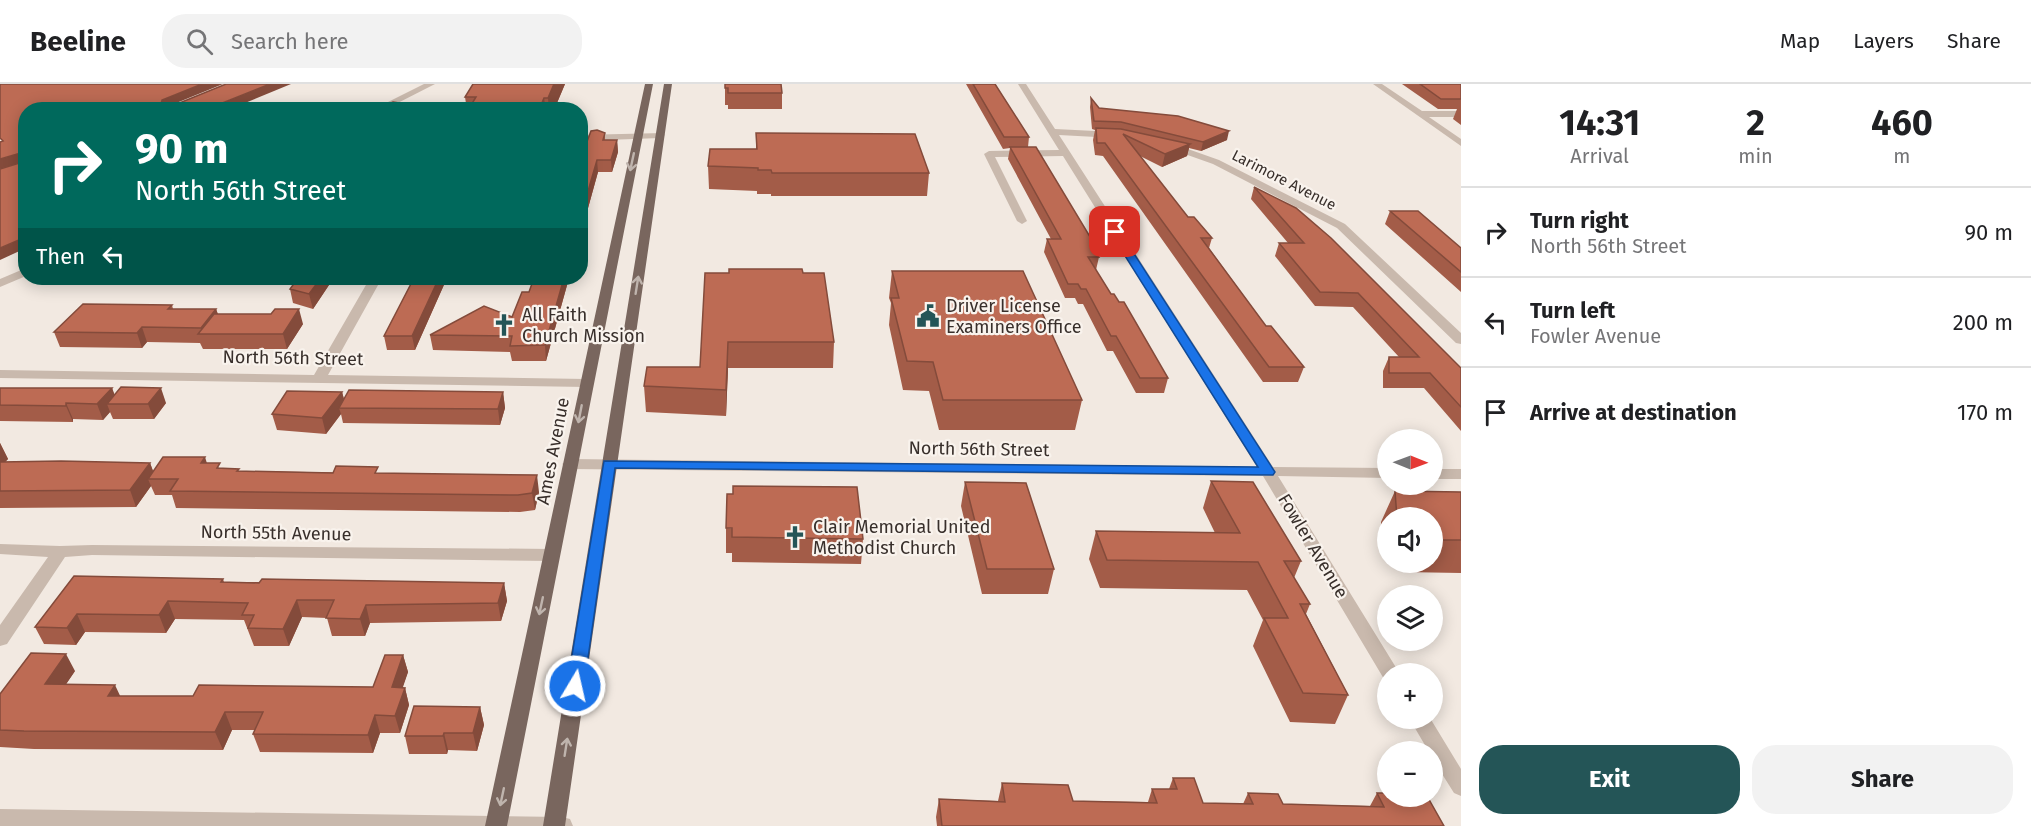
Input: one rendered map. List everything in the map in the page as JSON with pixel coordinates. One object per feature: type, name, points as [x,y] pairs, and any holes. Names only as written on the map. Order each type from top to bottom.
[{"type":"main road","name":"Ames Avenue","points":[[496,825],[649,84]]},
{"type":"main road","points":[[554,826],[668,84]]},
{"type":"street","points":[[393,102],[431,84]]},
{"type":"street","name":"Fowler Avenue","points":[[1022,84],[1268,472],[1384,663]]},
{"type":"street","points":[[1377,84],[1461,143]]},
{"type":"street","points":[[1420,114],[1461,114]]},
{"type":"street","points":[[1051,132],[1127,137]]},
{"type":"street","points":[[588,138],[660,135]]},
{"type":"street","name":"Larimore Avenue","points":[[1158,143],[1216,162],[1341,226],[1461,340]]},
{"type":"street","points":[[1022,221],[988,154],[1064,153]]},
{"type":"street","points":[[0,283],[18,275]]},
{"type":"street","points":[[319,378],[372,285]]},
{"type":"street","name":"North 56th Street","points":[[0,374],[586,382]]},
{"type":"street","name":"North 56th Street","points":[[570,464],[1377,473]]},
{"type":"street","points":[[1443,474],[1461,474]]},
{"type":"street","name":"North 55th Avenue","points":[[0,549],[60,552],[92,550],[552,555]]},
{"type":"street","points":[[0,639],[60,552]]},
{"type":"street","points":[[1426,729],[1461,787]]},
{"type":"street","points":[[0,818],[562,826]]},
{"type":"building","points":[[0,84],[202,84],[162,102],[18,102],[18,154],[0,159],[0,142],[3,141],[0,138]]},
{"type":"building","points":[[226,84],[270,84],[225,102],[182,102]]},
{"type":"building","points":[[473,84],[554,84],[548,98],[544,98],[542,102],[473,102],[476,97],[465,97]]},
{"type":"building","points":[[725,84],[781,84],[782,93],[728,93]]},
{"type":"building","points":[[973,84],[995,84],[1029,137],[1004,137]]},
{"type":"building","points":[[1420,84],[1461,84],[1461,99],[1441,99]]},
{"type":"building","points":[[1091,98],[1099,108],[1178,116],[1229,131],[1203,142],[1121,122],[1094,121]]},
{"type":"building","points":[[1096,128],[1121,129],[1190,144],[1165,154],[1123,134],[1188,217],[1194,217],[1212,238],[1201,238],[1266,326],[1271,326],[1304,367],[1269,367],[1105,143],[1097,143]]},
{"type":"building","points":[[597,130],[605,133],[603,140],[617,140],[611,160],[597,160],[588,191],[588,139],[591,131]]},
{"type":"building","points":[[756,133],[915,134],[929,173],[772,173],[771,170],[758,170],[758,168],[708,166],[710,149],[757,149]]},
{"type":"building","points":[[1010,147],[1036,147],[1098,250],[1095,250],[1099,257],[1088,257],[1111,294],[1114,294],[1119,302],[1124,302],[1168,378],[1140,378],[1116,336],[1111,336],[1086,289],[1081,289],[1078,284],[1068,284],[1047,239],[1061,239]]},
{"type":"building","points":[[18,164],[18,240],[0,248],[0,169]]},
{"type":"building","points":[[1254,187],[1296,208],[1331,238],[1461,368],[1461,407],[1430,373],[1389,373],[1389,357],[1419,357],[1358,293],[1320,292],[1279,243],[1304,243]]},
{"type":"building","points":[[1390,211],[1418,211],[1461,248],[1461,272]]},
{"type":"building","points":[[729,269],[802,269],[803,273],[824,273],[834,342],[728,342],[726,390],[644,386],[647,367],[700,367],[705,273],[729,273]]},
{"type":"building","points":[[892,271],[1023,271],[1082,400],[943,400],[933,362],[907,361],[891,298],[899,298]]},
{"type":"building","points":[[293,285],[316,285],[309,294],[290,289]]},
{"type":"building","points":[[410,285],[436,285],[412,336],[384,336]]},
{"type":"building","points":[[532,285],[562,285],[545,345],[510,346],[512,336],[430,335],[484,306],[512,317],[522,292],[529,292]]},
{"type":"building","points":[[83,304],[172,305],[168,309],[216,309],[201,328],[142,327],[137,333],[54,332]]},
{"type":"building","points":[[275,309],[299,309],[283,334],[198,334],[214,314],[271,314]]},
{"type":"building","points":[[121,387],[161,388],[148,404],[107,404]]},
{"type":"building","points":[[0,388],[112,388],[97,404],[66,403],[66,406],[0,405]]},
{"type":"building","points":[[349,390],[503,392],[498,409],[339,408]]},
{"type":"building","points":[[287,391],[342,392],[322,418],[272,414]]},
{"type":"building","points":[[163,457],[205,457],[201,463],[220,463],[217,468],[239,469],[237,471],[333,473],[336,466],[378,467],[375,473],[537,475],[532,493],[518,495],[170,491],[178,479],[148,479]]},
{"type":"building","points":[[0,462],[150,463],[130,490],[0,491]]},
{"type":"building","points":[[1211,481],[1253,482],[1301,561],[1284,561],[1310,604],[1300,604],[1348,695],[1303,693],[1264,618],[1288,618],[1258,562],[1107,560],[1096,531],[1240,533]]},
{"type":"building","points":[[965,482],[1026,483],[1054,569],[987,569]]},
{"type":"building","points":[[733,486],[857,487],[863,539],[732,537],[732,528],[726,528],[727,494],[733,494]]},
{"type":"building","points":[[1443,492],[1461,492],[1461,540],[1443,540],[1443,507],[1396,507],[1395,495],[1443,495]]},
{"type":"building","points":[[74,576],[223,579],[221,582],[259,583],[262,579],[504,583],[498,603],[366,605],[360,619],[326,618],[334,600],[297,600],[283,629],[248,628],[254,615],[242,615],[248,603],[168,601],[159,615],[77,614],[67,628],[35,627]]},
{"type":"building","points":[[31,653],[66,654],[45,684],[115,685],[108,696],[193,696],[199,685],[373,687],[385,655],[403,655],[392,687],[405,688],[395,716],[375,715],[368,735],[253,734],[263,712],[225,712],[215,732],[0,730],[0,694]]},
{"type":"building","points":[[414,706],[480,707],[473,733],[405,736]]},
{"type":"building","points":[[1173,778],[1194,778],[1203,803],[1253,804],[1248,793],[1278,794],[1283,804],[1433,807],[1444,826],[942,826],[939,799],[1005,802],[1002,783],[1068,785],[1073,801],[1157,803],[1152,789],[1177,789]]},
{"type":"place","name":"Driver License Examiners Office","points":[[928,316]]},
{"type":"place","name":"All Faith Church Mission","points":[[504,325]]},
{"type":"place","name":"Clair Memorial United Methodist Church","points":[[795,537]]},
{"type":"route","points":[[575,686],[609,464],[1268,472],[1115,232]]}]
